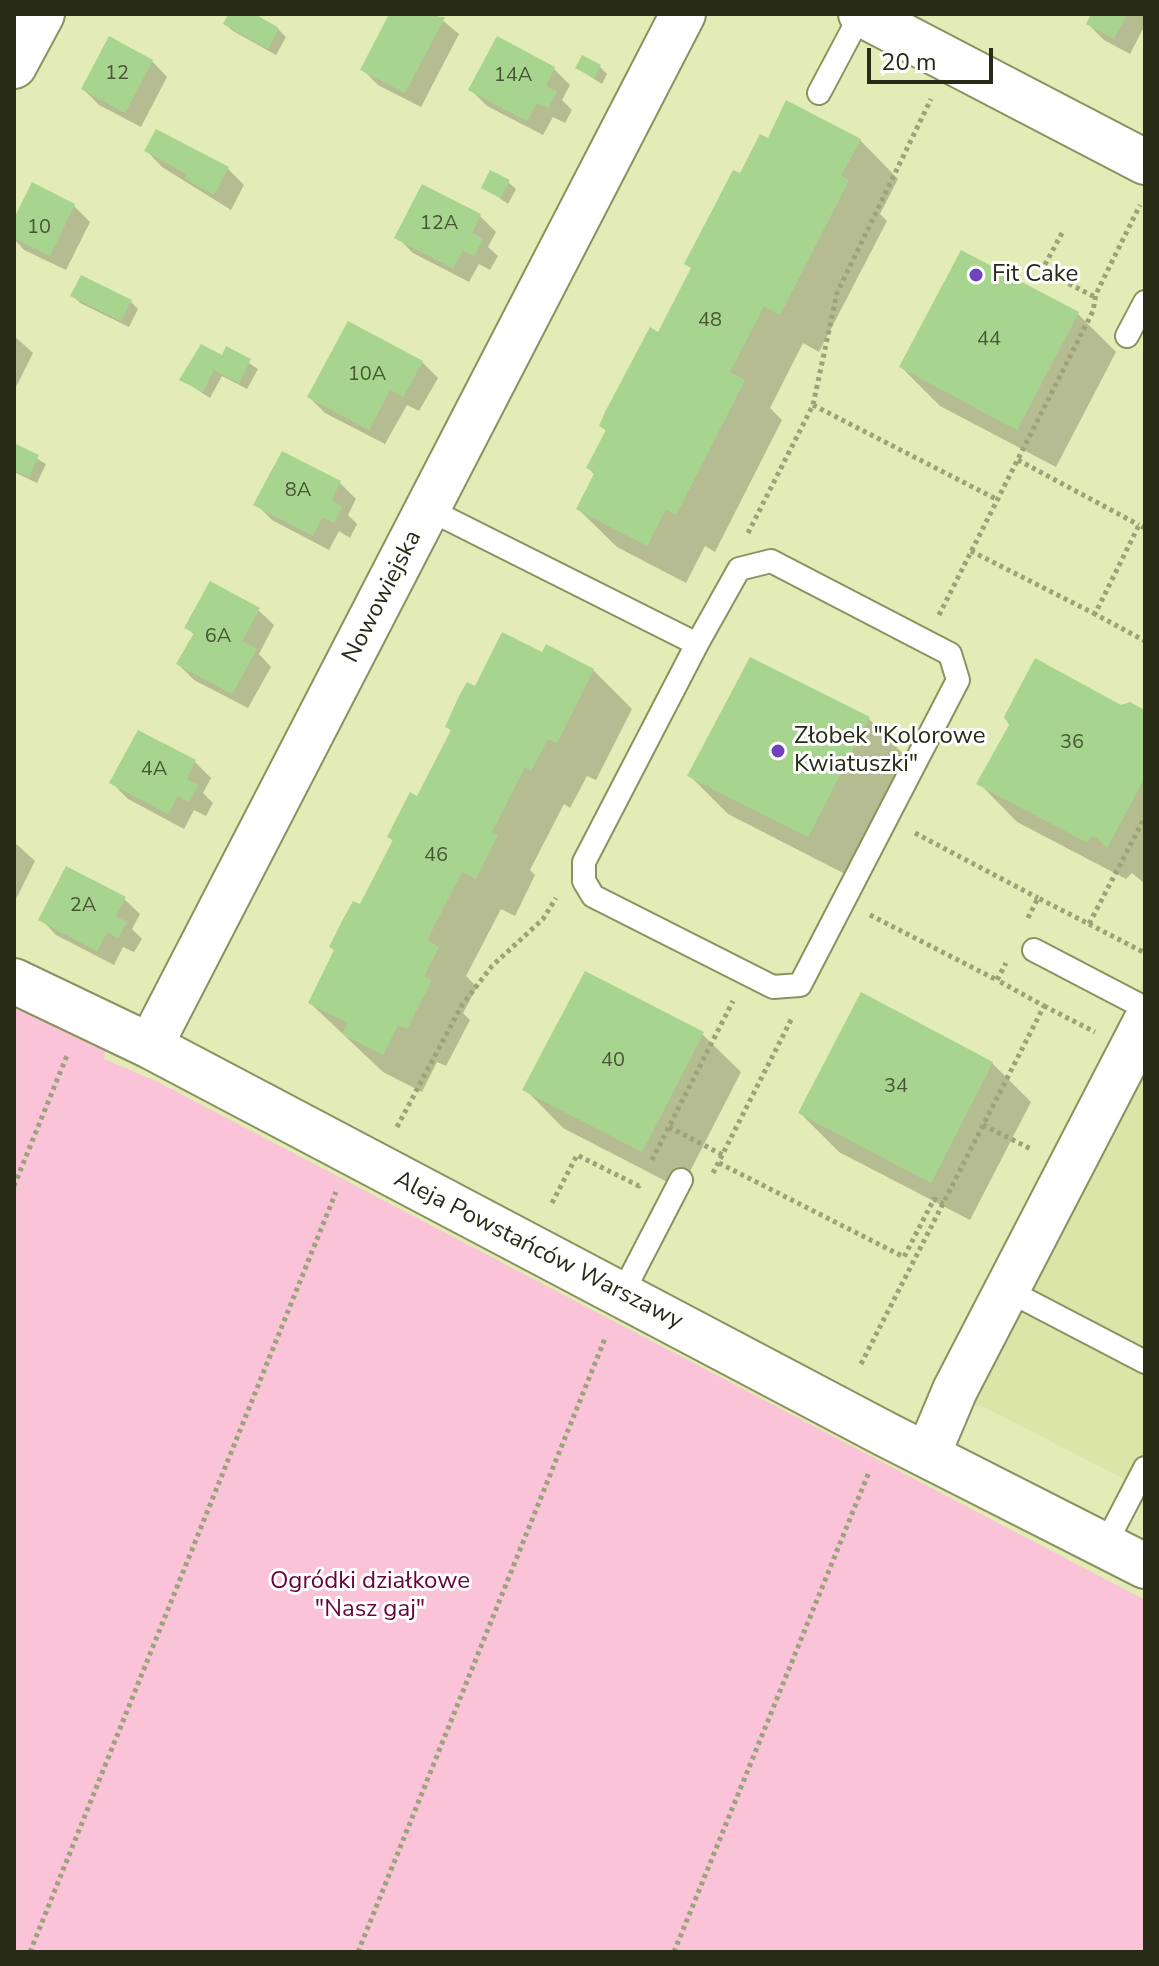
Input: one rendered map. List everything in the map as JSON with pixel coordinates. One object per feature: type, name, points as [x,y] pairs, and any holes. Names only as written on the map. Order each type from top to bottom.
[{"type":"street","points":[[14,66],[42,14]]},
{"type":"street","name":"Nowowiejska","points":[[150,1046],[683,14]]},
{"type":"street","points":[[861,14],[1145,162]]},
{"type":"street","points":[[14,981],[150,1046]]},
{"type":"street","points":[[928,1454],[955,1390],[1145,1023]]},
{"type":"street","name":"Aleja Powstańców Warszawy","points":[[150,1046],[885,1434],[1145,1566]]},
{"type":"lane","points":[[819,93],[861,14]]},
{"type":"lane","points":[[1127,336],[1145,302]]},
{"type":"lane","points":[[428,509],[697,644]]},
{"type":"lane","points":[[771,561],[926,641],[950,654],[958,680],[800,985],[773,987],[593,896],[584,881],[584,862],[739,569],[771,561]]},
{"type":"lane","points":[[1034,950],[1145,1008]]},
{"type":"lane","points":[[622,1294],[681,1180]]},
{"type":"lane","points":[[1007,1290],[1145,1362]]},
{"type":"lane","points":[[1105,1545],[1145,1468]]},
{"type":"path","points":[[739,569],[749,531],[813,405],[837,293],[950,61]]},
{"type":"path","points":[[926,641],[1093,311],[1095,297],[1145,195]]},
{"type":"path","points":[[1062,233],[1042,270],[1095,297]]},
{"type":"path","points":[[813,405],[998,500]]},
{"type":"path","points":[[1018,460],[1142,526],[1095,614]]},
{"type":"path","points":[[971,551],[1145,641]]},
{"type":"path","points":[[1089,924],[1145,817]]},
{"type":"path","points":[[886,819],[1145,953]]},
{"type":"path","points":[[415,1093],[462,1005],[492,966],[543,919],[584,862]]},
{"type":"path","points":[[1024,925],[1038,898]]},
{"type":"path","points":[[843,901],[1070,1019]]},
{"type":"path","points":[[997,980],[1011,953]]},
{"type":"path","points":[[651,1163],[747,974]]},
{"type":"path","points":[[712,1175],[792,1017],[800,985]]},
{"type":"path","points":[[861,1364],[1044,1006]]},
{"type":"path","points":[[14,1186],[84,1012]]},
{"type":"path","points":[[983,1125],[1008,1137]]},
{"type":"path","points":[[669,1127],[723,1155]]},
{"type":"path","points":[[30,1952],[352,1154]]},
{"type":"path","points":[[552,1203],[577,1155],[639,1186],[645,1174]]},
{"type":"path","points":[[719,1163],[904,1257],[934,1199],[943,1204]]},
{"type":"path","points":[[358,1952],[622,1294]]},
{"type":"path","points":[[674,1952],[885,1434]]},
{"type":"shaded area","points":[[1145,980],[1145,1490],[986,1408],[930,1393]]},
{"type":"green space","name":"Ogródki działkowe \"Nasz gaj\"","points":[[14,1006],[106,1046],[104,1059],[158,1082],[1145,1600],[1145,1952],[14,1952]]},
{"type":"building","points":[[228,14],[255,14],[279,28],[268,49],[223,24]]},
{"type":"building","points":[[389,14],[445,17],[405,93],[360,70]]},
{"type":"building","points":[[1091,14],[1127,14],[1114,39],[1086,24]]},
{"type":"building","points":[[109,36],[153,60],[125,113],[81,89]]},
{"type":"building","points":[[497,36],[555,67],[546,86],[557,92],[548,108],[537,103],[527,121],[468,90]]},
{"type":"building","points":[[582,55],[601,65],[594,78],[575,68]]},
{"type":"building","points":[[786,100],[861,139],[841,176],[849,180],[780,315],[764,306],[730,372],[745,380],[676,515],[666,509],[647,546],[576,509],[595,472],[586,468],[606,430],[599,426],[650,327],[658,332],[691,268],[684,264],[733,170],[740,173],[760,134],[768,138]]},
{"type":"building","points":[[156,129],[229,167],[214,195],[185,179],[187,174],[144,151]]},
{"type":"building","points":[[490,170],[510,180],[500,198],[481,188]]},
{"type":"building","points":[[32,182],[75,204],[50,256],[14,238],[14,218]]},
{"type":"building","points":[[422,184],[481,214],[472,233],[483,239],[474,256],[463,250],[453,268],[394,238]]},
{"type":"building","points":[[961,250],[1079,312],[1017,430],[899,367]]},
{"type":"building","points":[[81,275],[132,300],[121,321],[70,296]]},
{"type":"building","points":[[348,321],[423,361],[403,397],[390,390],[369,430],[307,397]]},
{"type":"building","points":[[201,344],[222,355],[226,346],[251,359],[239,383],[214,370],[203,392],[179,380]]},
{"type":"building","points":[[14,443],[39,455],[29,477],[14,470]]},
{"type":"building","points":[[282,451],[341,481],[331,500],[342,507],[334,523],[322,517],[313,536],[253,505]]},
{"type":"building","points":[[210,581],[260,608],[242,641],[257,649],[232,694],[176,664],[194,633],[184,628]]},
{"type":"building","points":[[502,632],[542,652],[546,644],[594,669],[557,743],[548,739],[531,771],[525,767],[492,832],[498,835],[476,879],[462,872],[427,940],[439,947],[424,976],[432,980],[407,1029],[398,1025],[383,1055],[342,1034],[348,1023],[308,1003],[334,950],[329,947],[342,921],[353,901],[360,904],[393,840],[387,837],[410,792],[417,796],[451,730],[445,727],[459,696],[467,682],[475,686]]},
{"type":"building","points":[[750,657],[870,717],[808,837],[687,776]]},
{"type":"building","points":[[1035,658],[1121,705],[1130,702],[1145,710],[1145,777],[1107,848],[1097,838],[1092,836],[1086,842],[976,784],[1009,725],[1004,717]]},
{"type":"building","points":[[138,730],[196,760],[187,779],[198,785],[189,802],[178,796],[168,814],[109,783]]},
{"type":"building","points":[[66,866],[126,897],[115,916],[127,922],[118,938],[107,932],[97,951],[38,920]]},
{"type":"building","points":[[585,971],[704,1032],[642,1152],[522,1090]]},
{"type":"building","points":[[861,992],[993,1062],[931,1183],[798,1113]]},
{"type":"place","name":"Fit Cake","points":[[976,275]]},
{"type":"place","name":"Złobek \"Kolorowe Kwiatuszki\"","points":[[778,751]]}]
